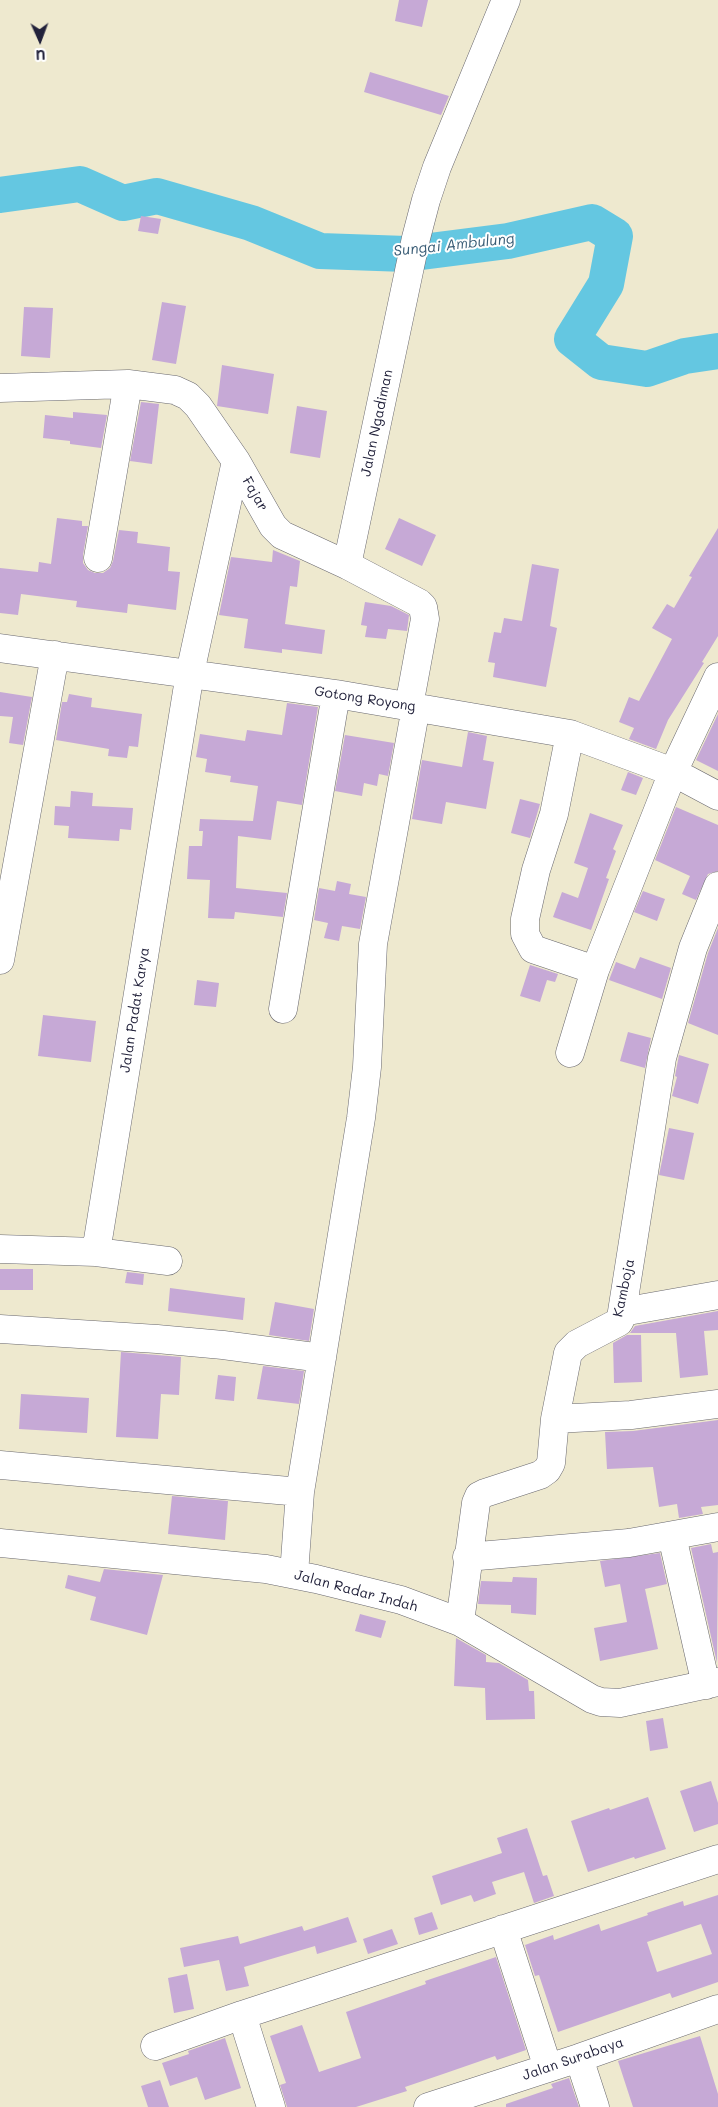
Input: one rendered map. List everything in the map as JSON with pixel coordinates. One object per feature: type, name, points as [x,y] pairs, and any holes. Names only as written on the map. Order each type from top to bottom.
[{"type":"street","name":"Jalan Ngadiman","points":[[347,565],[416,238],[437,167],[506,0]]},
{"type":"street","name":"Fajar","points":[[0,388],[128,384],[174,390],[188,396],[198,406],[236,461],[273,526],[282,535],[347,565],[419,603],[423,607],[425,619],[413,707]]},
{"type":"street","points":[[98,558],[128,384]]},
{"type":"street","name":"Jalan Padat Karya","points":[[96,1252],[190,673],[236,461]]},
{"type":"street","name":"Gotong Royong","points":[[0,648],[336,694],[570,734],[673,772],[718,796]]},
{"type":"street","points":[[0,960],[55,655]]},
{"type":"street","points":[[570,1053],[595,970],[673,772],[718,677]]},
{"type":"street","points":[[283,1009],[336,694]]},
{"type":"street","points":[[294,1574],[300,1492],[361,1118],[367,1067],[372,944],[413,707]]},
{"type":"street","points":[[570,734],[554,814],[536,870],[525,919],[525,934],[533,949],[595,970]]},
{"type":"street","name":"Kamboja","points":[[460,1622],[467,1557],[476,1503],[480,1496],[540,1475],[547,1470],[551,1463],[555,1419],[568,1353],[578,1344],[619,1322],[662,1058],[694,948],[718,886]]},
{"type":"street","points":[[0,1249],[96,1252],[168,1261]]},
{"type":"street","points":[[622,1312],[718,1296]]},
{"type":"street","points":[[0,1329],[183,1341],[322,1358]]},
{"type":"street","points":[[555,1419],[631,1415],[718,1404]]},
{"type":"street","points":[[0,1465],[300,1492]]},
{"type":"street","points":[[467,1557],[596,1546],[672,1536],[718,1527]]},
{"type":"street","points":[[672,1536],[715,1683]]},
{"type":"street","name":"Jalan Radar Indah","points":[[0,1543],[266,1569],[402,1600],[460,1622],[592,1699],[601,1702],[620,1704],[715,1683]]},
{"type":"street","points":[[155,2046],[242,2015],[718,1859]]},
{"type":"street","points":[[503,1929],[548,2068]]},
{"type":"street","name":"Jalan Surabaya","points":[[428,2107],[717,2012]]},
{"type":"street","points":[[242,2015],[271,2107]]},
{"type":"street","points":[[579,2058],[595,2107]]},
{"type":"building","points":[[399,0],[428,0],[422,27],[395,21]]},
{"type":"building","points":[[370,72],[449,96],[441,115],[364,92]]},
{"type":"building","points":[[141,216],[161,219],[158,234],[138,231]]},
{"type":"building","points":[[162,302],[186,306],[176,364],[152,360]]},
{"type":"building","points":[[24,307],[53,308],[50,358],[21,356]]},
{"type":"building","points":[[222,365],[274,374],[268,414],[217,406]]},
{"type":"building","points":[[141,402],[159,404],[152,464],[130,461]]},
{"type":"building","points":[[297,406],[327,411],[320,458],[290,453]]},
{"type":"building","points":[[73,412],[107,415],[101,448],[70,444],[70,441],[43,438],[45,415],[73,418]]},
{"type":"building","points":[[57,518],[82,521],[82,526],[88,526],[83,563],[88,570],[95,573],[103,573],[110,568],[119,530],[138,532],[137,543],[170,547],[168,571],[180,572],[176,610],[128,604],[127,613],[76,607],[77,601],[21,594],[18,615],[0,613],[0,568],[38,572],[39,562],[51,564]]},
{"type":"building","points":[[399,518],[436,535],[422,566],[385,549]]},
{"type":"building","points":[[718,528],[718,636],[702,662],[704,663],[668,720],[656,749],[629,739],[634,728],[619,722],[629,697],[639,701],[672,639],[652,628],[667,604],[674,608],[692,577],[689,576]]},
{"type":"building","points":[[273,550],[300,561],[297,587],[290,586],[285,624],[325,630],[322,654],[282,649],[282,653],[244,648],[248,619],[219,615],[231,557],[272,562]]},
{"type":"building","points":[[532,564],[559,569],[550,626],[557,628],[546,687],[493,677],[495,663],[488,662],[494,632],[501,633],[504,618],[522,621]]},
{"type":"building","points":[[365,602],[391,606],[409,615],[407,631],[388,629],[386,639],[365,637],[367,626],[361,625]]},
{"type":"building","points":[[0,692],[32,697],[23,745],[9,743],[13,717],[0,716]]},
{"type":"building","points":[[69,694],[92,698],[91,707],[142,714],[138,747],[129,746],[127,758],[108,756],[109,749],[56,740],[62,702],[67,702]]},
{"type":"building","points":[[287,703],[318,707],[302,805],[277,801],[271,840],[238,836],[236,888],[287,893],[283,917],[235,912],[234,919],[208,918],[210,880],[187,879],[189,846],[202,846],[203,831],[199,831],[200,819],[253,821],[258,786],[230,782],[231,776],[205,772],[207,759],[196,757],[200,734],[245,741],[247,730],[282,735]]},
{"type":"building","points":[[718,714],[718,771],[696,760]]},
{"type":"building","points":[[468,732],[487,736],[483,760],[494,762],[486,809],[446,802],[442,824],[412,819],[422,760],[462,767]]},
{"type":"building","points":[[345,735],[394,743],[388,776],[379,774],[377,786],[364,783],[362,796],[335,791]]},
{"type":"building","points":[[628,772],[643,778],[636,795],[621,790]]},
{"type":"building","points":[[71,791],[93,793],[92,806],[133,808],[131,830],[120,829],[119,841],[68,838],[69,826],[54,825],[55,806],[70,807]]},
{"type":"building","points":[[520,799],[540,804],[530,838],[511,833]]},
{"type":"building","points":[[676,807],[718,825],[718,871],[708,874],[696,900],[682,894],[690,876],[655,860]]},
{"type":"building","points":[[590,813],[623,825],[613,849],[616,851],[606,878],[609,879],[591,930],[553,917],[562,892],[578,898],[588,868],[574,863]]},
{"type":"building","points":[[337,881],[351,884],[349,894],[366,897],[360,929],[342,926],[339,941],[324,938],[328,923],[314,920],[319,888],[335,891]]},
{"type":"building","points":[[643,891],[665,899],[657,921],[634,912]]},
{"type":"building","points":[[718,928],[718,1035],[688,1023],[708,953]]},
{"type":"building","points":[[640,957],[671,968],[662,999],[609,980],[616,962],[635,969]]},
{"type":"building","points":[[530,965],[558,974],[555,982],[547,980],[540,1002],[520,996]]},
{"type":"building","points":[[197,980],[219,983],[216,1007],[194,1005]]},
{"type":"building","points":[[43,1015],[96,1021],[91,1062],[38,1056]]},
{"type":"building","points":[[628,1032],[651,1038],[645,1068],[620,1061]]},
{"type":"building","points":[[679,1055],[709,1064],[698,1104],[672,1096],[677,1077],[675,1076]]},
{"type":"building","points":[[669,1128],[694,1133],[684,1180],[659,1175]]},
{"type":"building","points":[[0,1269],[33,1269],[33,1290],[0,1290]]},
{"type":"building","points":[[127,1272],[144,1274],[143,1285],[125,1283]]},
{"type":"building","points":[[170,1288],[245,1298],[243,1320],[168,1311]]},
{"type":"building","points":[[275,1302],[314,1309],[309,1341],[269,1335]]},
{"type":"building","points":[[718,1311],[718,1330],[704,1331],[708,1375],[680,1378],[676,1333],[630,1333],[635,1326]]},
{"type":"building","points":[[627,1335],[641,1335],[642,1382],[614,1383],[613,1343]]},
{"type":"building","points":[[121,1352],[181,1357],[179,1395],[161,1394],[158,1439],[116,1437]]},
{"type":"building","points":[[263,1366],[304,1371],[299,1404],[257,1399]]},
{"type":"building","points":[[218,1375],[236,1377],[234,1401],[215,1399]]},
{"type":"building","points":[[21,1394],[89,1398],[87,1433],[19,1429]]},
{"type":"building","points":[[718,1420],[718,1505],[701,1507],[703,1514],[679,1518],[677,1504],[659,1507],[653,1467],[607,1469],[605,1432],[633,1431]]},
{"type":"building","points":[[172,1496],[228,1501],[225,1540],[168,1534]]},
{"type":"building","points":[[711,1544],[713,1553],[718,1552],[717,1663],[691,1548]]},
{"type":"building","points":[[660,1553],[667,1584],[645,1589],[658,1649],[600,1661],[594,1628],[627,1622],[620,1584],[605,1587],[600,1561]]},
{"type":"building","points":[[104,1569],[163,1575],[147,1635],[90,1620],[96,1597],[65,1588],[68,1575],[100,1582]]},
{"type":"building","points":[[513,1577],[537,1578],[536,1615],[511,1613],[511,1605],[478,1604],[481,1581],[512,1582]]},
{"type":"building","points":[[360,1614],[386,1621],[381,1638],[355,1631]]},
{"type":"building","points":[[456,1638],[486,1655],[486,1662],[499,1663],[528,1680],[529,1691],[534,1691],[535,1719],[486,1720],[485,1688],[454,1686]]},
{"type":"building","points":[[663,1718],[668,1748],[650,1751],[646,1721]]},
{"type":"building","points":[[711,1781],[718,1803],[718,1824],[694,1832],[680,1791]]},
{"type":"building","points":[[648,1797],[666,1849],[588,1872],[571,1821]]},
{"type":"building","points":[[527,1828],[543,1876],[547,1875],[554,1896],[534,1903],[524,1872],[492,1882],[496,1894],[474,1902],[471,1895],[441,1905],[432,1876],[502,1853],[497,1838]]},
{"type":"building","points":[[718,1895],[718,1982],[672,1998],[670,1993],[558,2032],[539,1975],[535,1976],[525,1945],[553,1935],[554,1940],[599,1924],[601,1931],[683,1901],[684,1906]],"holes":[[[701,1924],[712,1954],[657,1972],[647,1942]]]},
{"type":"building","points":[[432,1912],[438,1929],[419,1935],[414,1918]]},
{"type":"building","points":[[348,1917],[357,1942],[317,1954],[315,1946],[244,1967],[249,1986],[226,1991],[219,1960],[184,1967],[180,1948],[238,1936],[240,1944],[302,1926],[304,1931]]},
{"type":"building","points":[[392,1929],[398,1944],[368,1954],[363,1939]]},
{"type":"building","points":[[496,1957],[526,2050],[497,2060],[495,2056],[405,2087],[407,2091],[356,2107],[287,2107],[280,2085],[286,2083],[270,2036],[302,2025],[319,2072],[361,2058],[346,2012],[426,1984],[425,1981]]},
{"type":"building","points":[[187,1974],[194,2009],[174,2013],[168,1978]]},
{"type":"building","points":[[700,2036],[718,2094],[718,2107],[633,2107],[618,2061]]},
{"type":"building","points":[[225,2038],[241,2088],[205,2100],[197,2077],[170,2086],[162,2063],[189,2054],[188,2051]]},
{"type":"building","points":[[569,2078],[579,2107],[506,2107],[506,2104],[553,2088],[551,2084]]},
{"type":"building","points":[[160,2080],[169,2107],[148,2107],[141,2086]]},
{"type":"waterway","name":"Sungai Ambulung","points":[[0,195],[80,184],[123,203],[157,196],[251,223],[320,251],[406,254],[508,241],[592,222],[615,236],[606,284],[572,339],[601,362],[647,369],[685,356],[718,351]]}]
